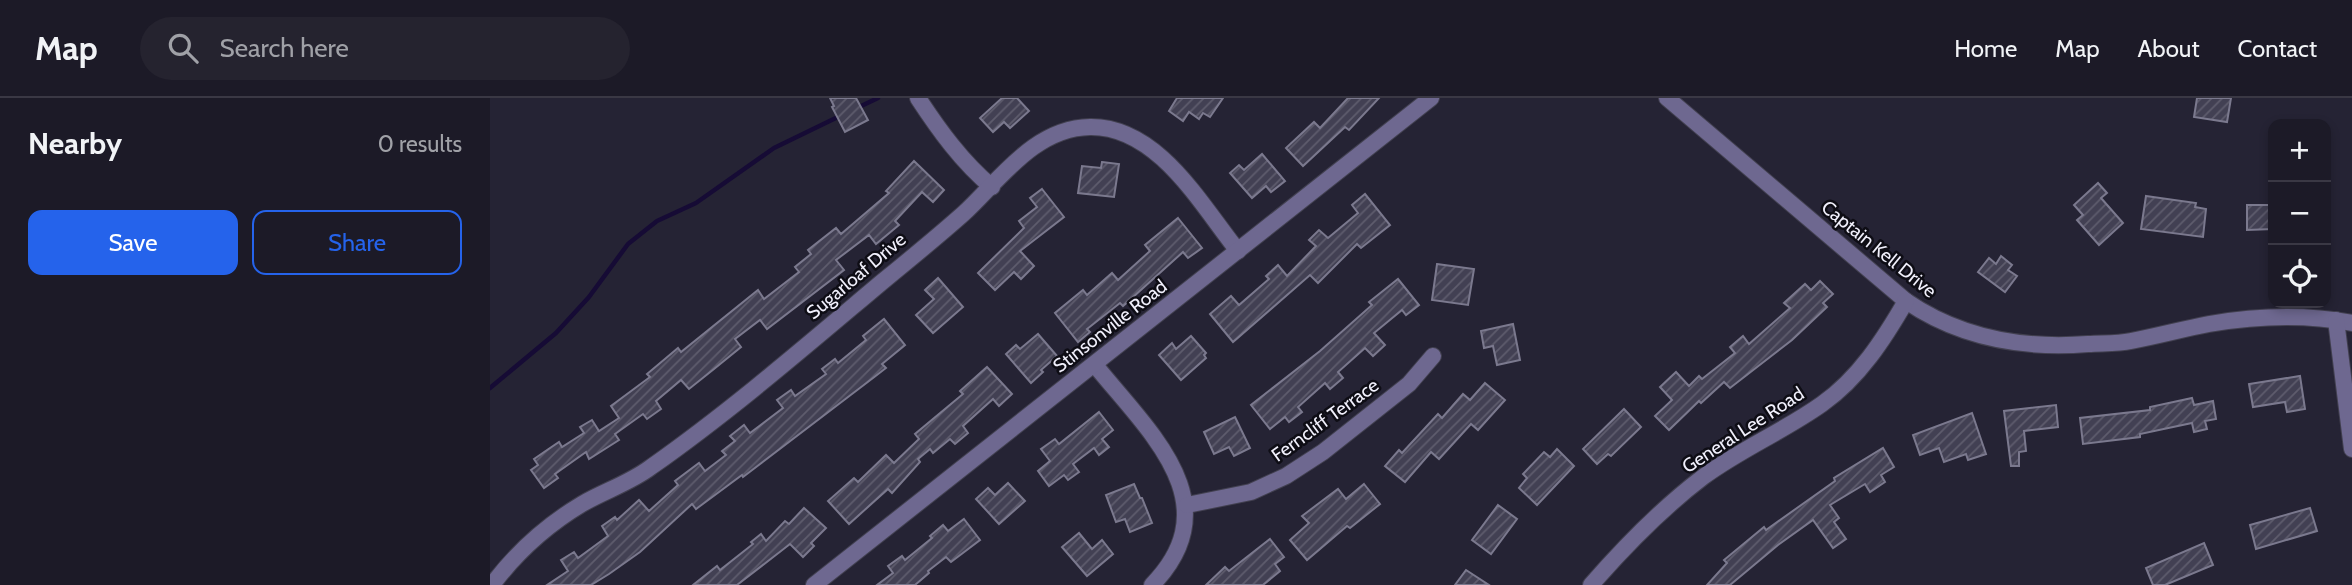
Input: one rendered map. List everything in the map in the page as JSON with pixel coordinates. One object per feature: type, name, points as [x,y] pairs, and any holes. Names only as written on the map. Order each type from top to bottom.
[{"type":"street","points":[[918,98],[972,170],[992,187]]},
{"type":"street","name":"Stinsonville Road","points":[[814,585],[1431,98]]},
{"type":"street","name":"Captain Kell Drive","points":[[1667,98],[1906,301],[1930,317],[1969,332],[2006,342],[2042,346],[2128,342],[2208,324],[2247,319],[2295,317],[2344,321]]},
{"type":"street","name":"Sugarloaf Drive","points":[[492,585],[515,558],[551,524],[583,503],[648,469],[728,410],[885,280],[992,187],[1017,159],[1047,138],[1079,129],[1104,128],[1147,145],[1162,157],[1186,184],[1238,251]]},
{"type":"street","name":"General Lee Road","points":[[1591,585],[1626,546],[1704,477],[1796,421],[1840,390],[1885,337],[1906,301]]},
{"type":"street","points":[[2344,321],[2352,449]]},
{"type":"street","name":"Ferncliff Terrace","points":[[1187,505],[1251,492],[1286,476],[1323,452],[1409,384],[1433,356]]},
{"type":"street","points":[[1095,365],[1161,447],[1178,475],[1187,505],[1182,538],[1168,569],[1152,585]]},
{"type":"building","points":[[830,98],[856,98],[868,120],[845,132]]},
{"type":"building","points":[[1002,98],[1017,98],[1029,111],[1010,128],[1004,122],[993,132],[980,118]]},
{"type":"building","points":[[1177,98],[1223,98],[1210,117],[1203,113],[1199,119],[1189,112],[1183,121],[1169,111]]},
{"type":"building","points":[[1348,98],[1379,98],[1349,130],[1345,127],[1303,166],[1286,148],[1314,122],[1320,128]]},
{"type":"building","points":[[2197,98],[2231,98],[2227,122],[2194,117]]},
{"type":"building","points":[[1262,154],[1285,181],[1271,192],[1266,186],[1252,198],[1230,173],[1239,165],[1244,170]]},
{"type":"building","points":[[914,161],[944,190],[933,202],[922,192],[895,221],[899,225],[876,244],[869,235],[836,260],[844,270],[767,329],[760,320],[735,339],[741,347],[689,389],[681,380],[656,401],[661,409],[647,419],[643,414],[615,434],[619,440],[589,459],[586,452],[555,474],[558,478],[544,488],[531,470],[538,465],[534,459],[559,442],[562,447],[584,433],[580,427],[592,420],[599,431],[619,418],[611,406],[650,377],[647,374],[678,348],[681,352],[758,290],[764,299],[799,272],[795,267],[811,254],[808,250],[836,228],[841,234],[889,193],[886,191]]},
{"type":"building","points":[[1102,162],[1119,164],[1114,197],[1078,193],[1082,166],[1101,168]]},
{"type":"building","points":[[2098,183],[2107,193],[2101,198],[2123,223],[2099,245],[2077,220],[2083,215],[2074,205]]},
{"type":"building","points":[[1042,189],[1064,217],[1020,251],[1034,266],[1021,279],[1014,272],[995,290],[978,273],[1024,228],[1019,221],[1037,207],[1030,198]]},
{"type":"building","points":[[1365,194],[1390,225],[1361,248],[1357,244],[1318,283],[1310,275],[1233,342],[1210,314],[1231,296],[1239,305],[1269,279],[1266,276],[1278,265],[1287,276],[1316,246],[1309,240],[1319,230],[1328,238],[1358,213],[1352,205]]},
{"type":"building","points":[[2146,196],[2196,203],[2195,207],[2206,209],[2203,237],[2141,229]]},
{"type":"building","points":[[2247,205],[2268,205],[2268,229],[2247,230]]},
{"type":"building","points":[[1178,218],[1202,248],[1188,258],[1183,252],[1123,306],[1120,303],[1087,329],[1090,332],[1078,342],[1055,313],[1083,290],[1087,295],[1112,273],[1118,280],[1150,251],[1145,245]]},
{"type":"building","points":[[2001,256],[2012,265],[2008,270],[2017,276],[2005,292],[1978,272],[1989,258],[1996,264]]},
{"type":"building","points":[[1437,264],[1474,269],[1468,305],[1432,300]]},
{"type":"building","points":[[938,278],[963,307],[933,333],[916,315],[934,299],[925,290]]},
{"type":"building","points":[[1398,279],[1419,305],[1406,315],[1402,310],[1374,333],[1385,345],[1373,356],[1365,348],[1338,372],[1343,378],[1330,389],[1325,383],[1298,407],[1302,412],[1289,422],[1285,417],[1270,429],[1251,405],[1320,351],[1372,305],[1369,302]]},
{"type":"building","points":[[1820,281],[1833,294],[1823,303],[1827,307],[1792,340],[1730,388],[1724,382],[1701,403],[1699,401],[1669,430],[1655,416],[1672,400],[1660,387],[1676,372],[1689,386],[1699,376],[1702,379],[1735,353],[1730,347],[1743,336],[1749,344],[1790,308],[1784,303],[1805,284],[1811,290]]},
{"type":"building","points":[[884,319],[905,345],[882,364],[886,368],[743,477],[742,475],[696,509],[692,504],[640,552],[609,574],[591,585],[547,585],[568,571],[561,560],[574,552],[578,558],[608,536],[602,526],[615,517],[617,520],[639,500],[649,511],[678,485],[675,481],[699,463],[705,471],[726,455],[722,451],[735,441],[730,436],[744,425],[750,433],[783,408],[777,400],[791,390],[795,396],[826,374],[822,369],[835,359],[838,363],[866,340],[863,336]]},
{"type":"building","points":[[1513,324],[1520,360],[1497,365],[1493,346],[1484,348],[1481,331]]},
{"type":"building","points":[[1038,334],[1057,356],[1031,383],[1006,354],[1016,345],[1020,349]]},
{"type":"building","points":[[1191,336],[1206,353],[1206,358],[1181,380],[1159,355],[1172,343],[1176,349]]},
{"type":"building","points":[[987,367],[1012,394],[999,406],[993,399],[963,426],[968,433],[955,444],[950,439],[933,453],[930,449],[918,459],[920,462],[892,493],[888,489],[849,524],[828,501],[854,478],[858,482],[886,455],[894,463],[919,439],[915,434],[963,394],[960,391]]},
{"type":"building","points":[[2300,376],[2305,409],[2287,412],[2285,402],[2253,407],[2249,384]]},
{"type":"building","points":[[1485,383],[1505,400],[1478,430],[1471,424],[1439,459],[1431,452],[1405,482],[1385,466],[1399,450],[1402,453],[1438,414],[1442,418],[1463,394],[1470,400]]},
{"type":"building","points":[[2192,398],[2194,405],[2213,401],[2216,419],[2205,421],[2207,429],[2194,432],[2192,423],[2140,434],[2140,437],[2083,444],[2080,418],[2150,410],[2150,407]]},
{"type":"building","points":[[2056,405],[2058,427],[2024,431],[2026,451],[2019,452],[2019,466],[2011,466],[2004,411]]},
{"type":"building","points":[[1624,409],[1641,427],[1611,456],[1608,454],[1597,464],[1583,449]]},
{"type":"building","points":[[1099,412],[1113,430],[1102,439],[1109,447],[1099,455],[1094,448],[1073,464],[1079,472],[1068,480],[1064,475],[1049,486],[1038,471],[1050,461],[1041,449],[1055,439],[1059,444]]},
{"type":"building","points":[[1972,413],[1986,454],[1968,460],[1966,454],[1944,462],[1939,448],[1920,455],[1913,435]]},
{"type":"building","points":[[1235,417],[1250,448],[1234,456],[1229,447],[1214,454],[1204,432]]},
{"type":"building","points":[[1883,448],[1894,467],[1881,475],[1885,482],[1870,492],[1865,484],[1830,505],[1839,518],[1834,522],[1846,539],[1833,548],[1813,520],[1730,585],[1707,585],[1727,563],[1724,560],[1764,527],[1766,530],[1835,481],[1834,478]]},
{"type":"building","points":[[1557,449],[1574,466],[1537,505],[1519,488],[1527,478],[1523,474],[1544,452],[1550,457]]},
{"type":"building","points":[[1008,483],[1025,501],[999,524],[976,499],[988,488],[995,495]]},
{"type":"building","points":[[1134,484],[1152,523],[1130,532],[1125,519],[1116,522],[1106,495]]},
{"type":"building","points":[[1364,484],[1380,504],[1350,528],[1347,526],[1307,560],[1290,540],[1309,523],[1302,516],[1338,489],[1346,499]]},
{"type":"building","points":[[1498,505],[1517,519],[1491,554],[1472,540]]},
{"type":"building","points":[[804,508],[826,528],[811,543],[814,546],[803,557],[790,544],[737,585],[693,585],[717,566],[720,570],[753,544],[751,542],[761,534],[766,541],[785,521],[789,524]]},
{"type":"building","points":[[2310,508],[2317,531],[2256,549],[2250,525]]},
{"type":"building","points":[[964,519],[980,540],[951,562],[946,557],[915,585],[877,585],[893,573],[888,566],[902,556],[905,560],[932,538],[930,536],[943,525],[948,531]]},
{"type":"building","points":[[1079,533],[1092,549],[1102,540],[1113,554],[1087,576],[1062,547]]},
{"type":"building","points":[[1270,539],[1284,557],[1275,564],[1280,571],[1263,585],[1206,585],[1225,567],[1229,571]]},
{"type":"building","points":[[2204,543],[2213,565],[2165,585],[2153,585],[2146,568]]},
{"type":"building","points":[[1466,570],[1489,585],[1455,585]]},
{"type":"waterway","points":[[857,108],[878,98]]},
{"type":"waterway","points":[[490,388],[556,333],[589,297],[628,244],[657,221],[696,203],[774,148],[842,115]]}]
